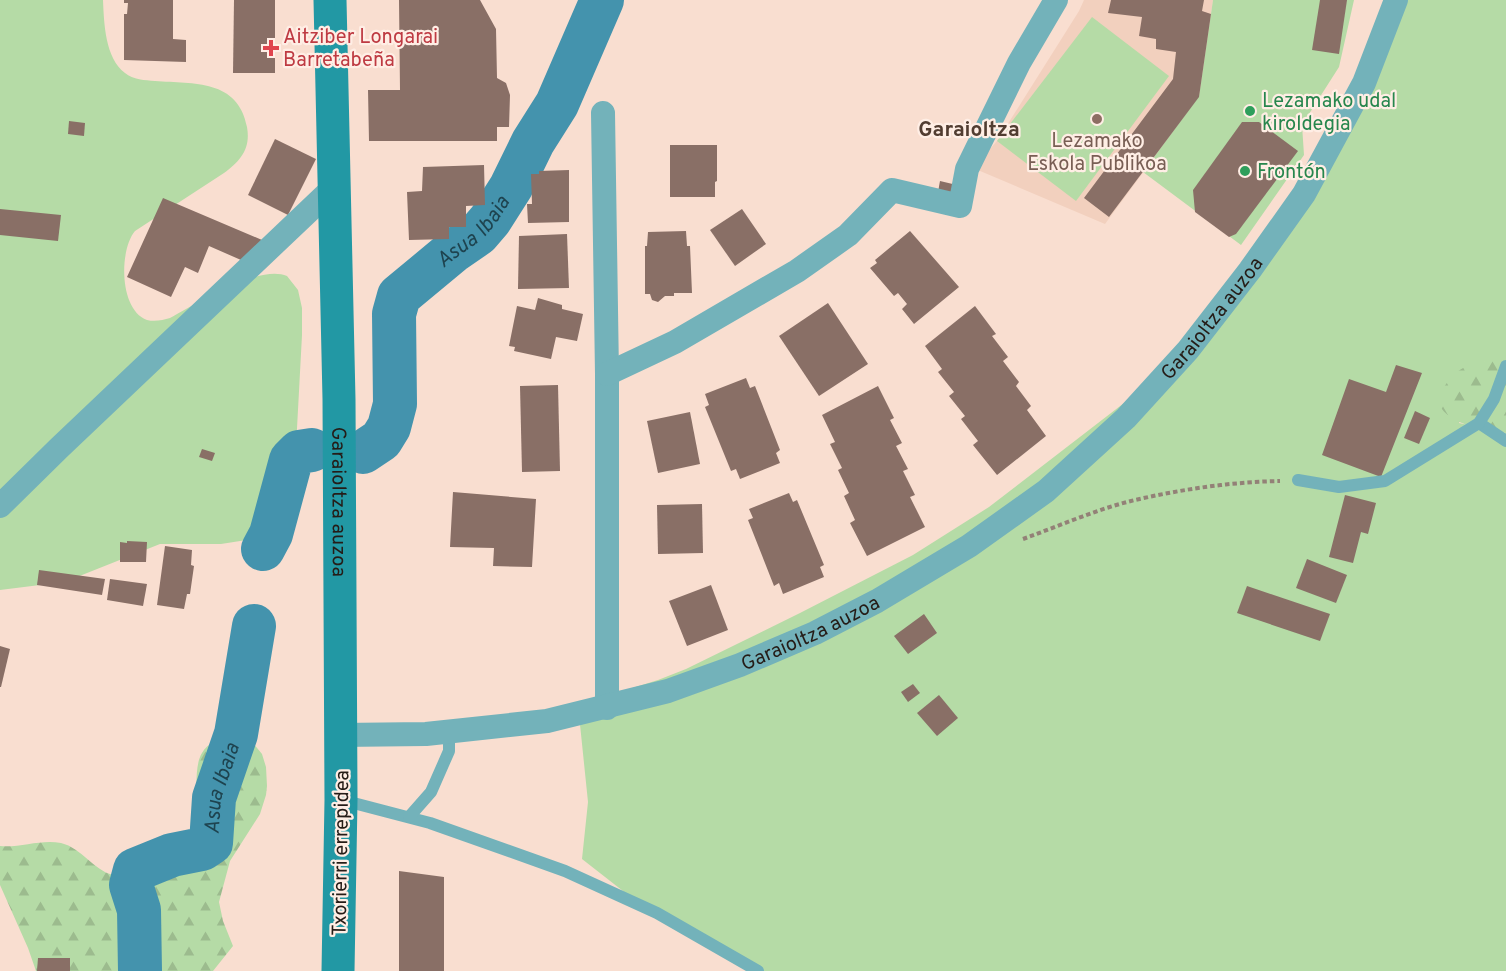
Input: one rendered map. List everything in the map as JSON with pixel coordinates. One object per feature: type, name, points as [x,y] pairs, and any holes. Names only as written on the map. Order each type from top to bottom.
[{"type":"street","name":"Garaioltza auzoa","points":[[330,0],[339,411],[340,735],[426,734],[547,721],[607,708],[668,691],[740,665],[815,633],[877,601],[969,546],[1046,491],[1126,418],[1188,350],[1250,270],[1304,194],[1364,83],[1396,0]]},
{"type":"street","points":[[607,374],[675,342],[797,272],[848,235],[892,190],[960,206],[965,177],[1019,63],[1056,0]]},
{"type":"street","points":[[603,113],[607,374],[607,708]]},
{"type":"street","points":[[0,507],[334,187]]},
{"type":"street","name":"Txorierri errepidea","points":[[338,971],[340,735]]},
{"type":"lane","points":[[1298,480],[1339,487],[1385,481],[1479,423],[1494,399],[1506,366]]},
{"type":"lane","points":[[1479,423],[1506,441]]},
{"type":"lane","points":[[409,817],[431,792],[449,751],[449,732]]},
{"type":"lane","points":[[340,800],[430,823],[565,871],[657,913],[758,971]]},
{"type":"path","points":[[1022,540],[1133,500],[1198,487],[1298,480]]},
{"type":"shaded area","name":"Lezamako Eskola Publikoa","points":[[1084,0],[1213,0],[1199,97],[1105,224],[973,168],[997,141]]},
{"type":"green space","points":[[0,0],[103,0],[107,40],[113,58],[125,73],[139,79],[212,87],[224,92],[234,100],[242,111],[248,135],[243,154],[224,173],[135,231],[126,252],[124,279],[131,305],[138,314],[153,321],[170,318],[228,287],[260,276],[275,274],[287,276],[298,290],[302,308],[302,335],[296,447],[289,453],[279,475],[265,537],[221,544],[160,544],[77,577],[0,590]]},
{"type":"green space","name":"Lezamako udal kiroldegia","points":[[1213,0],[1354,0],[1339,67],[1302,125],[1304,155],[1241,245],[1143,172],[1199,96]]},
{"type":"green space","points":[[1400,0],[1506,0],[1506,361],[1485,361],[1459,423],[1506,433],[1506,971],[757,971],[646,909],[582,859],[588,802],[578,705],[686,669],[913,555],[989,507],[1172,366],[1224,316]]},
{"type":"green space","points":[[1092,17],[1169,76],[1076,201],[997,141]]},
{"type":"green space","points":[[1485,361],[1506,361],[1506,433],[1475,427],[1456,420],[1441,408],[1436,398],[1461,369]]},
{"type":"green space","points":[[230,737],[253,743],[262,754],[266,767],[267,786],[260,814],[230,861],[219,902],[223,921],[233,946],[213,971],[36,971],[0,885],[0,846],[61,843],[75,849],[99,869],[115,875],[128,876],[138,862],[147,857],[198,844],[196,783],[199,761],[207,746]]},
{"type":"building","points":[[124,0],[173,0],[173,39],[186,40],[186,62],[124,60],[124,14],[127,14],[128,3],[124,3]]},
{"type":"building","points":[[234,0],[275,0],[275,73],[233,73]]},
{"type":"building","points":[[399,0],[480,0],[496,29],[497,78],[506,83],[510,95],[509,127],[497,127],[497,141],[369,141],[368,90],[400,90]]},
{"type":"building","points":[[1111,0],[1204,0],[1202,11],[1211,14],[1199,97],[1109,217],[1084,198],[1173,79],[1176,52],[1156,49],[1156,39],[1139,36],[1142,17],[1108,13]]},
{"type":"building","points":[[1320,0],[1347,0],[1339,54],[1312,50]]},
{"type":"building","points":[[69,121],[85,123],[84,136],[68,134]]},
{"type":"building","name":"Frontón","points":[[1242,122],[1259,122],[1298,151],[1236,234],[1229,237],[1195,212],[1193,190]]},
{"type":"building","points":[[275,139],[316,159],[288,215],[248,195]]},
{"type":"building","points":[[670,145],[717,145],[715,197],[670,197]]},
{"type":"building","points":[[484,165],[485,205],[466,206],[466,227],[449,227],[449,239],[409,240],[407,192],[422,191],[423,167]]},
{"type":"building","points":[[569,170],[569,222],[528,223],[527,204],[532,204],[531,174],[539,174],[539,171]]},
{"type":"building","points":[[940,181],[961,186],[958,197],[938,192]]},
{"type":"building","points":[[163,198],[262,240],[241,260],[209,246],[198,273],[185,267],[171,297],[127,277]]},
{"type":"building","points":[[0,209],[61,215],[58,241],[0,235]]},
{"type":"building","points":[[742,209],[766,244],[735,266],[710,230]]},
{"type":"building","points":[[686,231],[687,246],[690,246],[692,293],[674,293],[674,296],[665,296],[658,302],[652,300],[650,294],[645,294],[645,246],[647,246],[648,232]]},
{"type":"building","points":[[910,231],[959,287],[914,324],[902,309],[907,304],[898,293],[894,296],[870,268],[877,263],[875,260]]},
{"type":"building","points":[[567,234],[569,288],[518,289],[519,236]]},
{"type":"building","points":[[538,298],[562,305],[562,309],[583,314],[577,341],[556,337],[551,359],[514,351],[515,347],[509,346],[517,306],[535,310]]},
{"type":"building","points":[[828,303],[868,364],[819,396],[779,336]]},
{"type":"building","points":[[975,306],[996,334],[992,336],[1008,357],[1003,361],[1019,382],[1016,386],[1031,406],[1027,410],[1046,436],[997,475],[973,445],[978,441],[961,419],[965,416],[949,396],[954,392],[938,372],[942,369],[925,346]]},
{"type":"building","points":[[1396,365],[1422,373],[1381,477],[1322,455],[1349,379],[1386,392]]},
{"type":"building","points":[[746,378],[750,388],[755,386],[780,450],[776,453],[780,463],[740,479],[736,469],[731,471],[705,407],[709,405],[705,394]]},
{"type":"building","points":[[558,385],[560,471],[522,472],[520,386]]},
{"type":"building","points":[[878,386],[894,418],[890,420],[902,443],[896,446],[908,469],[903,471],[915,495],[910,497],[925,527],[867,556],[850,523],[855,520],[844,496],[849,493],[838,470],[842,468],[830,444],[835,442],[822,415]]},
{"type":"building","points":[[1415,411],[1430,418],[1419,444],[1404,438]]},
{"type":"building","points":[[690,412],[700,464],[658,473],[647,421]]},
{"type":"building","points":[[202,449],[215,453],[212,461],[199,457]]},
{"type":"building","points":[[453,492],[536,499],[532,567],[493,566],[494,548],[450,547]]},
{"type":"building","points":[[789,493],[793,502],[797,500],[824,565],[820,567],[824,577],[783,594],[779,583],[774,586],[748,520],[753,518],[749,509]]},
{"type":"building","points":[[1345,495],[1376,503],[1368,534],[1361,532],[1353,563],[1329,557]]},
{"type":"building","points":[[702,504],[703,553],[658,554],[657,505]]},
{"type":"building","points":[[127,541],[147,542],[146,562],[120,562],[120,542],[127,543]]},
{"type":"building","points":[[165,546],[192,550],[191,565],[194,566],[190,594],[187,594],[184,609],[157,605]]},
{"type":"building","points":[[1307,559],[1347,575],[1336,603],[1296,588]]},
{"type":"building","points":[[39,570],[105,579],[102,595],[37,585]]},
{"type":"building","points":[[110,579],[147,584],[143,606],[107,600]]},
{"type":"building","points":[[711,585],[728,630],[687,646],[669,601]]},
{"type":"building","points":[[1247,586],[1330,614],[1320,641],[1237,613]]},
{"type":"building","points":[[924,614],[937,633],[908,654],[894,636]]},
{"type":"building","points":[[0,646],[10,649],[1,687],[0,687]]},
{"type":"building","points":[[913,684],[920,693],[908,702],[901,692]]},
{"type":"building","points":[[939,695],[958,718],[937,736],[917,713]]},
{"type":"building","points":[[399,871],[444,877],[444,971],[399,971]]},
{"type":"building","points":[[38,958],[70,958],[70,971],[37,971]]},
{"type":"waterway","name":"Asua Ibaia","points":[[363,452],[381,440],[389,427],[395,404],[394,314],[399,296],[452,252],[478,234],[490,220],[557,104],[602,0]]},
{"type":"waterway","name":"Asua Ibaia","points":[[263,549],[271,534],[291,460],[299,452],[312,450]]},
{"type":"waterway","name":"Asua Ibaia","points":[[140,971],[139,910],[131,885],[135,870],[172,855],[202,849],[211,843],[214,798],[236,734],[254,626]]},
{"type":"place","name":"Aitziber Longarai Barretabeña","points":[[271,48]]},
{"type":"place","name":"Lezamako udal kiroldegia","points":[[1250,111]]},
{"type":"place","name":"Lezamako Eskola Publikoa","points":[[1097,119]]},
{"type":"place","name":"Frontón","points":[[1245,171]]},
{"type":"district","name":"Garaioltza","points":[[969,129]]}]
